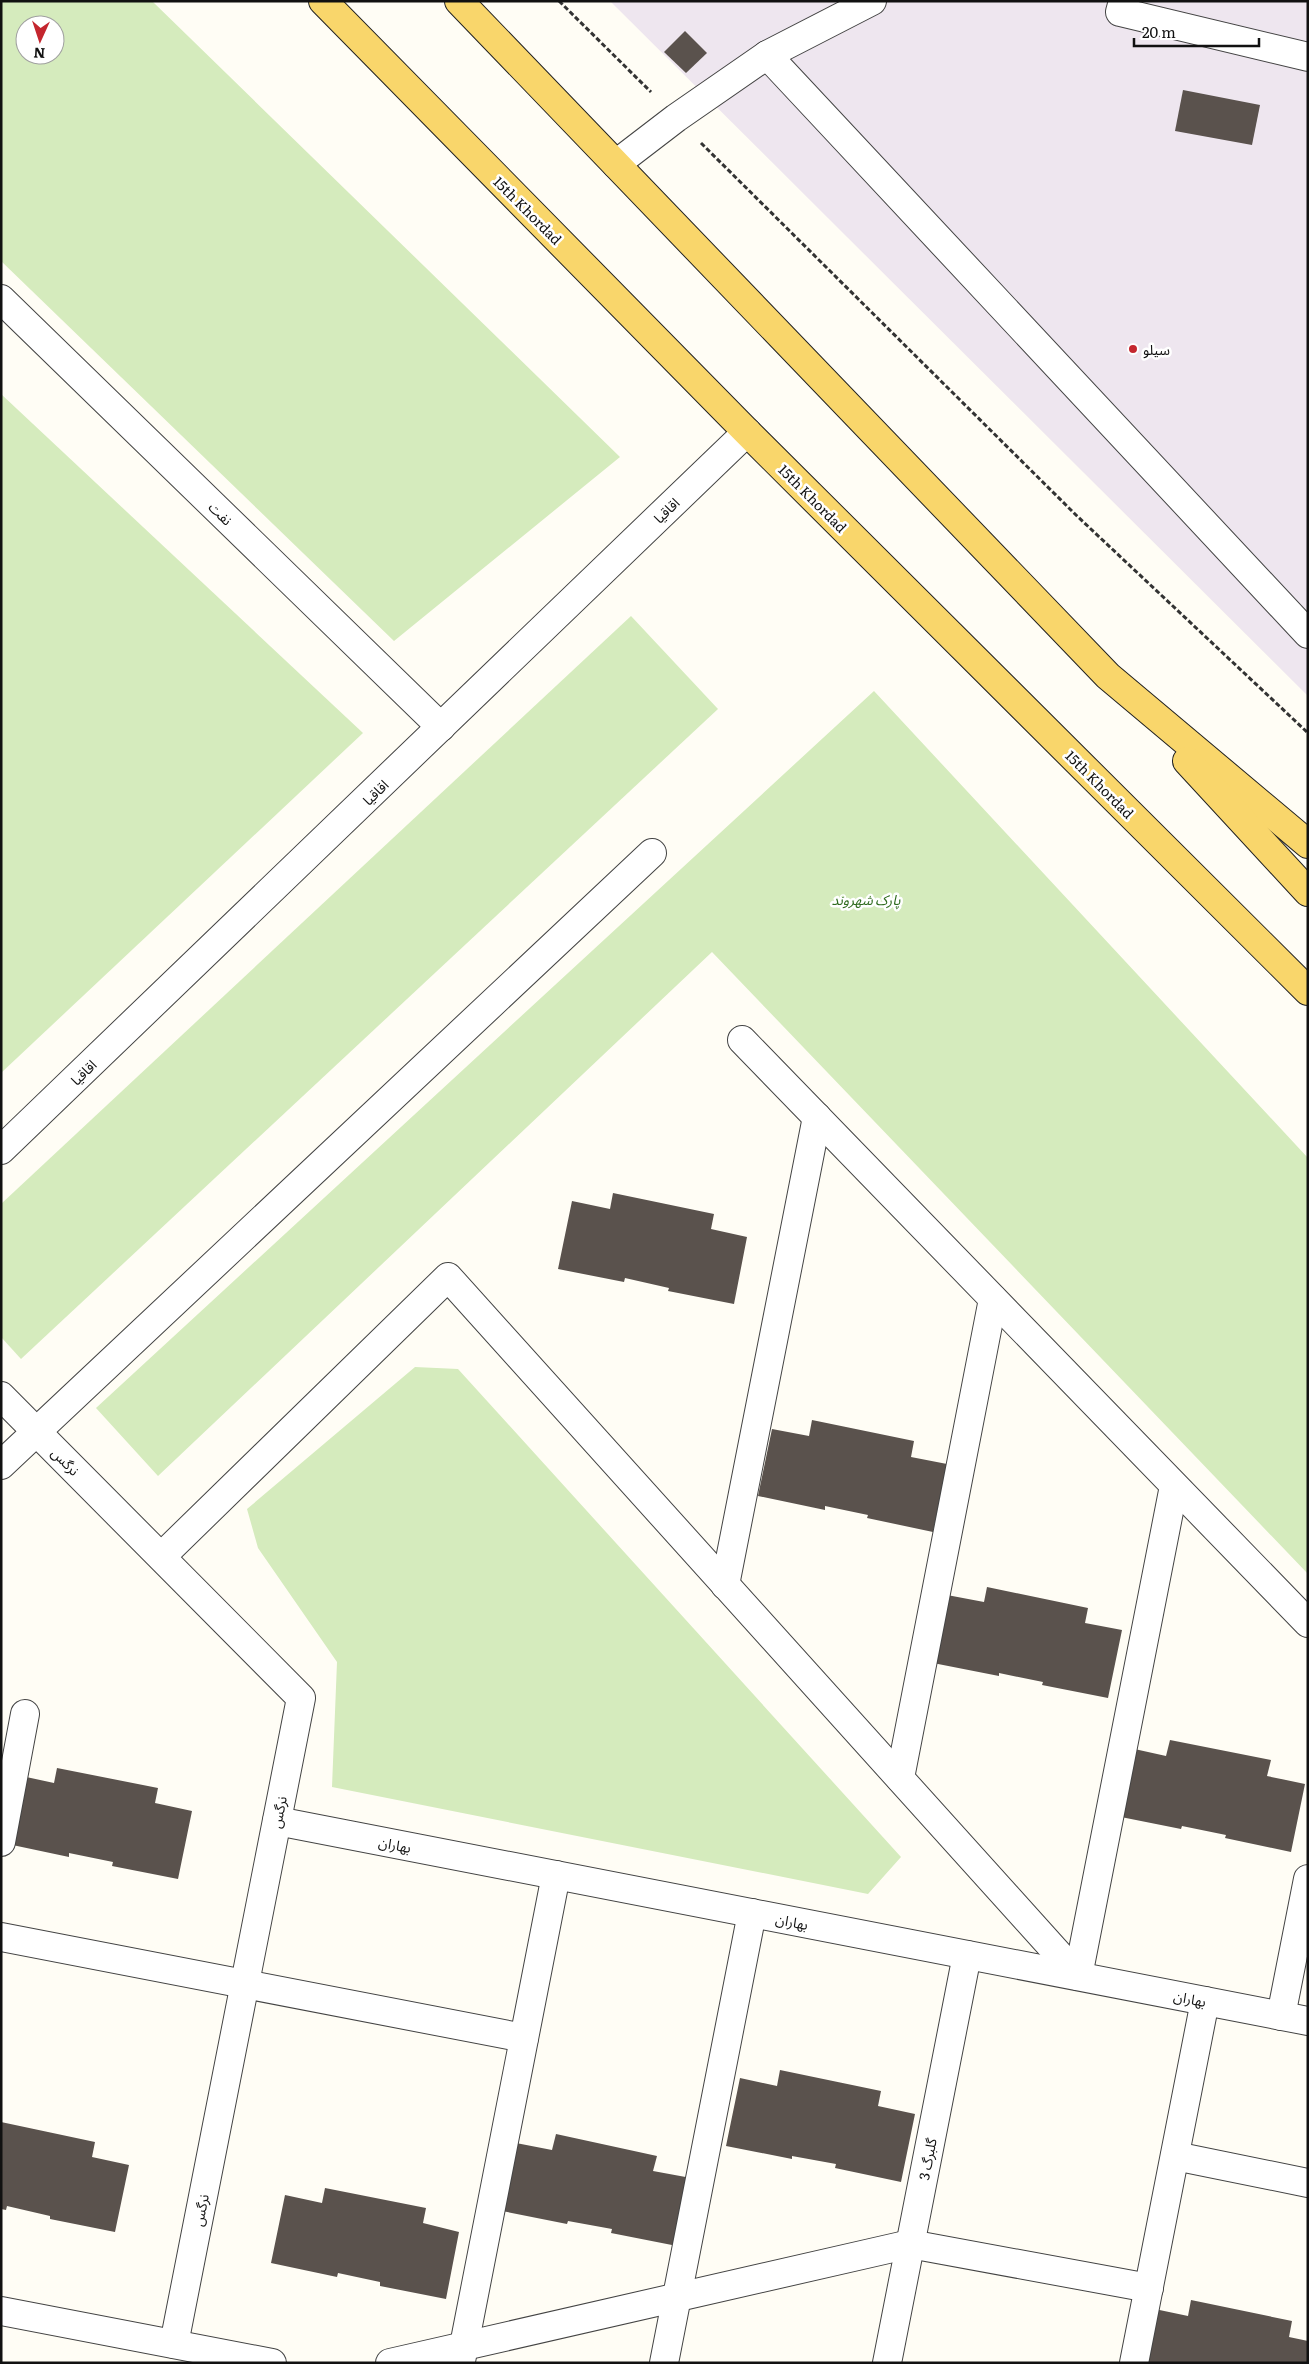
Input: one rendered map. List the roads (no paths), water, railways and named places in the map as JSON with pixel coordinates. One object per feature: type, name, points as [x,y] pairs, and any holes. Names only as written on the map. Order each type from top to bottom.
[{"type":"main road","name":"15th Khordad","points":[[323,1],[747,432],[1308,991]]},
{"type":"main road","points":[[459,1],[1108,676],[1308,892]]},
{"type":"main road","points":[[1108,676],[1308,844]]},
{"type":"street","points":[[616,164],[676,118],[767,55],[872,1]]},
{"type":"street","points":[[1123,1],[1120,12],[1308,56]]},
{"type":"street","points":[[767,55],[1308,634]]},
{"type":"street","name":"نفت","points":[[1,299],[441,727]]},
{"type":"street","name":"اقاقیا","points":[[1,1150],[747,432]]},
{"type":"street","points":[[1,1466],[652,853]]},
{"type":"street","points":[[742,1040],[1308,1623]]},
{"type":"street","points":[[725,1584],[817,1118]]},
{"type":"street","points":[[162,1556],[448,1277],[1078,1976]]},
{"type":"street","points":[[900,1778],[993,1299]]},
{"type":"street","name":"نرگس","points":[[1,1396],[301,1698],[174,2344]]},
{"type":"street","points":[[1078,1976],[1174,1486]]},
{"type":"street","points":[[1,1842],[25,1714]]},
{"type":"street","name":"بهاران","points":[[277,1821],[1308,2021]]},
{"type":"street","points":[[462,2354],[556,1875]]},
{"type":"street","points":[[1281,2016],[1308,1879]]},
{"type":"street","points":[[664,2363],[752,1913]]},
{"type":"street","points":[[1,1937],[524,2038]]},
{"type":"street","name":"گلبرگ 3","points":[[886,2363],[967,1955]]},
{"type":"street","points":[[1134,2363],[1205,2001]]},
{"type":"street","points":[[1175,2156],[1308,2183]]},
{"type":"street","points":[[390,2363],[462,2354],[677,2296],[910,2244],[1149,2288]]},
{"type":"street","points":[[1,2311],[174,2344],[221,2358],[272,2363]]},
{"type":"place","name":"سیلو","points":[[1133,349]]},
{"type":"park label","name":"پارک شهروند","points":[[866,899]]}]
